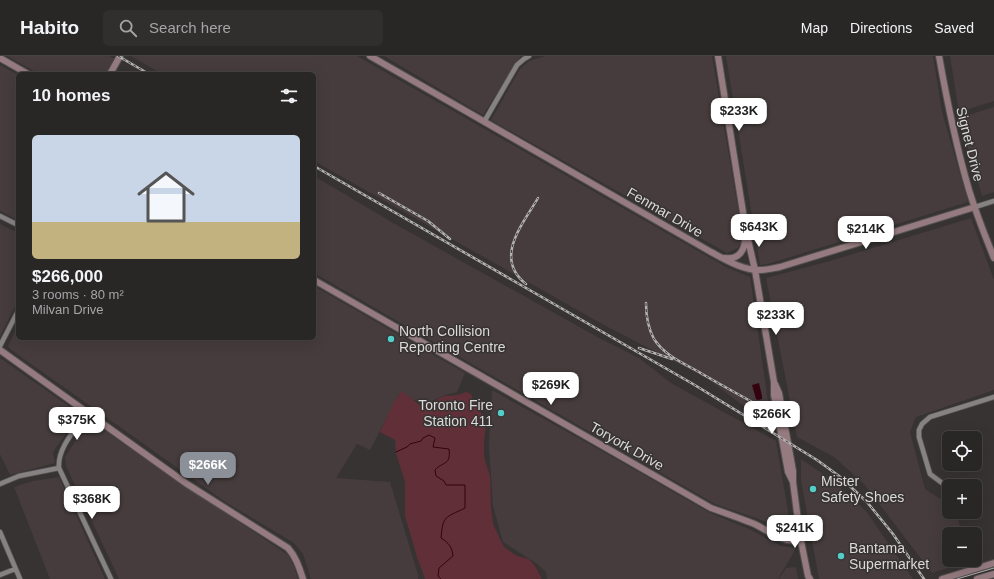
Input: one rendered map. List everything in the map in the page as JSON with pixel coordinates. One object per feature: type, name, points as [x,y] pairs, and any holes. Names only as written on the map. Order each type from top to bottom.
[{"type":"street","points":[[111,72],[120,56]]},
{"type":"street","name":"Fenmar Drive","points":[[370,56],[720,257],[733,264],[755,270],[780,267],[994,201]]},
{"type":"street","points":[[484,122],[517,66],[529,56]]},
{"type":"street","points":[[718,56],[746,231],[755,270],[774,382],[779,393],[793,471],[799,536],[809,578]]},
{"type":"street","name":"Signet Drive","points":[[940,56],[950,116],[975,207],[994,258]]},
{"type":"street","points":[[0,58],[24,72]]},
{"type":"street","points":[[0,216],[16,225]]},
{"type":"street","points":[[720,257],[732,258],[741,252],[745,246],[746,231]]},
{"type":"street","name":"Toryork Drive","points":[[316,281],[706,505],[753,524],[777,537],[786,539],[790,535],[794,534],[799,536]]},
{"type":"street","points":[[0,346],[16,315]]},
{"type":"street","points":[[0,350],[187,484],[288,548],[298,562],[303,579]]},
{"type":"street","points":[[942,483],[930,474],[919,437],[919,430],[922,424],[930,417],[994,397]]},
{"type":"street","points":[[87,412],[63,446],[58,459],[59,468],[111,579]]},
{"type":"street","points":[[0,484],[19,476],[59,468]]},
{"type":"street","points":[[0,532],[20,579]]},
{"type":"street","points":[[942,579],[994,563]]},
{"type":"street","points":[[0,575],[15,569]]},
{"type":"street","points":[[978,579],[994,574]]},
{"type":"shaded area","points":[[7,56],[109,56],[114,58],[107,72],[35,72]]},
{"type":"shaded area","points":[[131,56],[357,56],[726,267],[750,277],[771,423],[741,404],[708,379],[604,325],[316,162],[316,72],[159,72]]},
{"type":"shaded area","points":[[384,56],[521,56],[483,115]]},
{"type":"shaded area","points":[[545,56],[712,56],[743,238],[738,248],[727,253],[491,120],[520,69],[529,61]]},
{"type":"shaded area","points":[[726,56],[933,56],[942,112],[968,202],[771,263],[760,265]]},
{"type":"shaded area","points":[[950,56],[994,56],[994,101],[959,112]]},
{"type":"shaded area","points":[[0,65],[16,74],[16,219],[0,211]]},
{"type":"shaded area","points":[[994,107],[994,192],[982,196],[959,118]]},
{"type":"shaded area","points":[[316,177],[395,224],[601,339],[639,358],[671,383],[776,441],[791,529],[784,532],[774,529],[764,521],[715,504],[316,274]]},
{"type":"shaded area","points":[[971,218],[994,280],[994,390],[916,417],[910,432],[925,489],[942,499],[942,519],[958,519],[960,527],[942,527],[942,567],[951,567],[932,573],[864,484],[834,457],[797,437],[766,278],[830,261]]},
{"type":"shaded area","points":[[0,224],[16,232],[16,304],[0,337]]},
{"type":"shaded area","points":[[316,287],[465,373],[457,392],[445,395],[425,404],[399,394],[370,450],[357,444],[336,478],[390,482],[418,579],[311,579],[303,554],[294,543],[227,503],[10,349],[8,346],[16,330],[16,340],[316,340]]},
{"type":"shaded area","points":[[0,358],[80,414],[53,452],[55,463],[10,475],[0,454]]},
{"type":"shaded area","points":[[759,383],[762,399],[758,400],[756,399],[752,385]]},
{"type":"shaded area","points":[[492,390],[710,513],[749,529],[781,546],[796,548],[778,579],[547,579],[546,572],[536,563],[503,542],[493,506],[489,445]]},
{"type":"shaded area","points":[[402,391],[422,407],[444,396],[458,395],[466,392],[471,394],[475,405],[482,414],[486,427],[484,457],[490,476],[493,524],[504,547],[517,556],[529,559],[535,566],[542,579],[425,579],[405,516],[405,482],[396,453],[395,440],[380,432],[394,402]]},
{"type":"shaded area","points":[[89,420],[288,555],[294,566],[298,579],[119,579],[66,466],[65,457]]},
{"type":"shaded area","points":[[801,459],[832,480],[866,511],[913,579],[819,579],[801,480]]},
{"type":"shaded area","points":[[59,477],[105,579],[50,579],[14,487],[33,481]]},
{"type":"shaded area","points":[[796,567],[798,579],[779,579],[786,568]]},
{"type":"waterway","points":[[396,452],[410,444],[421,441],[429,435],[435,438],[433,447],[449,449],[448,461],[435,470],[436,476],[444,481],[446,485],[465,485],[465,508],[449,516],[444,521],[441,538],[450,546],[453,556],[439,568],[438,576],[441,579]]},
{"type":"tram line","points":[[957,579],[994,568]]},
{"type":"railway","points":[[118,56],[146,72]]},
{"type":"railway","points":[[316,167],[693,384],[817,460],[839,476],[867,502],[893,534],[924,579]]},
{"type":"railway","points":[[379,193],[428,221],[450,239]]},
{"type":"railway","points":[[526,284],[516,274],[512,263],[511,252],[519,230],[538,198]]},
{"type":"railway","points":[[646,303],[650,331],[658,345],[663,350],[680,362],[761,407]]},
{"type":"railway","points":[[639,348],[672,359]]},
{"type":"place","name":"North Collision Reporting Centre","points":[[391,339]]},
{"type":"place","name":"Toronto Fire Station 411","points":[[501,413]]},
{"type":"place","name":"Mister Safety Shoes","points":[[813,489]]},
{"type":"place","name":"Bantama Supermarket","points":[[841,556]]}]
